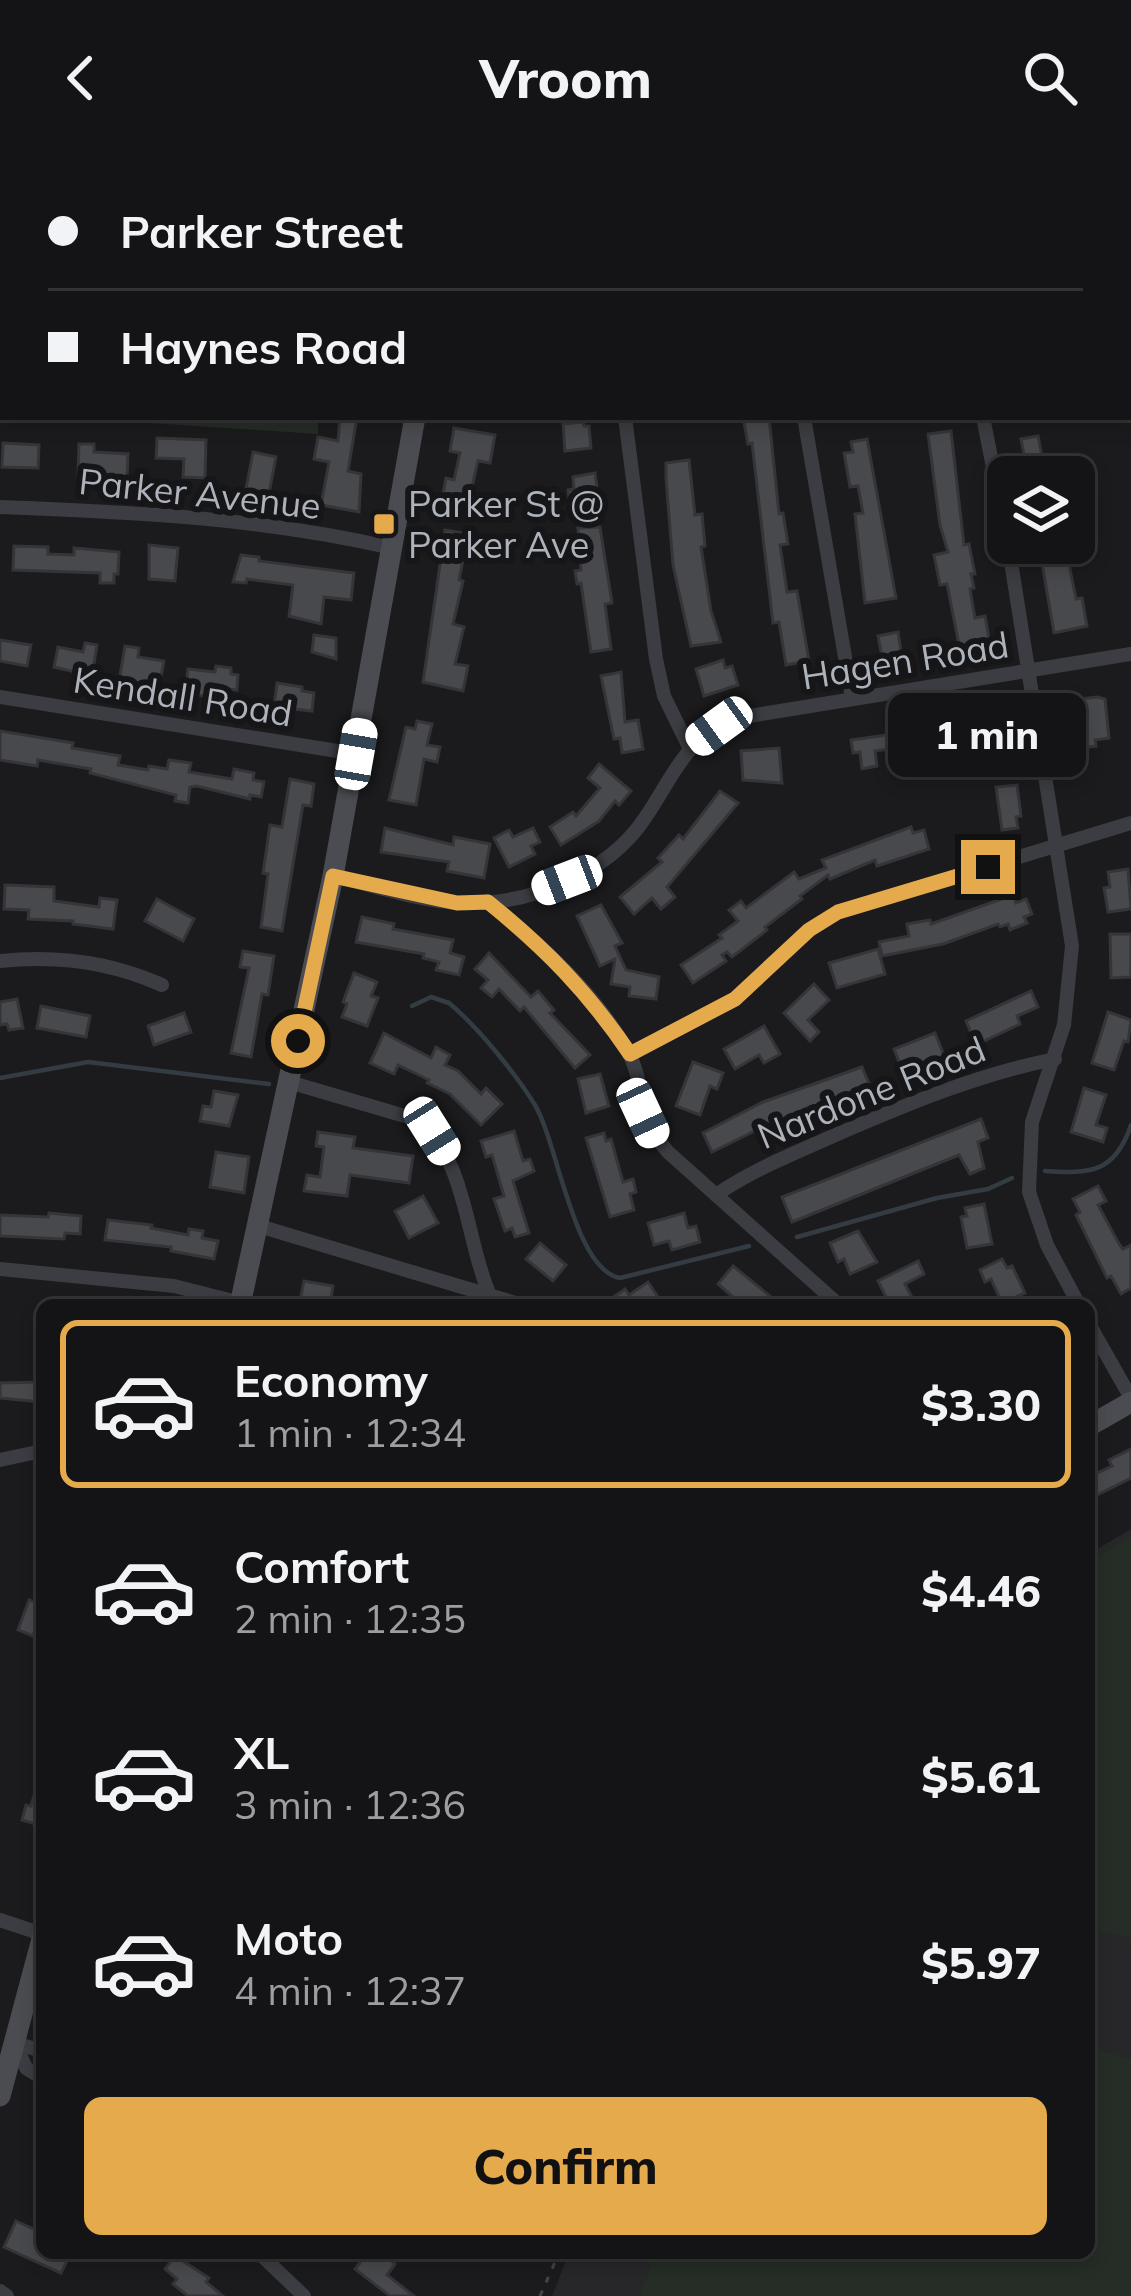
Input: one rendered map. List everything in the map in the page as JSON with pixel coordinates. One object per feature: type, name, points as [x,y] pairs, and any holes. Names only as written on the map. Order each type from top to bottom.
[{"type":"main road","points":[[242,1299],[333,876],[414,420]]},
{"type":"main road","points":[[1095,1422],[1131,1400]]},
{"type":"main road","points":[[0,2096],[36,1961]]},
{"type":"street","points":[[625,420],[656,659],[664,696],[689,747]]},
{"type":"street","points":[[805,420],[852,698]]},
{"type":"street","points":[[984,420],[991,456]]},
{"type":"street","name":"Parker Avenue","points":[[0,507],[162,512],[392,548]]},
{"type":"street","points":[[1012,564],[1072,946],[1070,995],[1055,1059],[1032,1122],[1029,1192],[1047,1245],[1076,1299]]},
{"type":"street","name":"Hagen Road","points":[[333,876],[457,903],[488,902],[550,887],[618,852],[644,820],[689,747],[736,718],[1131,654]]},
{"type":"street","name":"Kendall Road","points":[[0,697],[356,754]]},
{"type":"street","points":[[630,1054],[735,999],[809,930],[838,912],[1131,823]]},
{"type":"street","points":[[488,902],[548,951],[577,982],[630,1054],[643,1113],[654,1137],[832,1299]]},
{"type":"street","points":[[0,961],[91,963],[162,985]]},
{"type":"street","name":"Nardone Road","points":[[716,1195],[742,1176],[913,1102],[1018,1066],[1055,1059]]},
{"type":"street","points":[[289,1082],[415,1119],[432,1131],[456,1182],[489,1293]]},
{"type":"street","points":[[259,1226],[506,1299]]},
{"type":"street","points":[[0,1269],[174,1286],[222,1299]]},
{"type":"street","points":[[1095,1335],[1131,1400]]},
{"type":"street","points":[[0,1460],[36,1452]]},
{"type":"street","points":[[0,1920],[36,1935]]},
{"type":"street","points":[[15,2043],[36,2049]]},
{"type":"street","points":[[15,2043],[26,2068],[36,2074]]},
{"type":"street","points":[[265,2259],[304,2296]]},
{"type":"path","points":[[540,2296],[556,2259]]},
{"type":"shaded area","points":[[318,420],[318,434],[135,422]]},
{"type":"shaded area","points":[[1131,1529],[1131,2296],[552,2296],[567,2259],[1095,2259],[1095,1550]]},
{"type":"shaded area","points":[[1131,1536],[1131,1938],[1095,1930],[1095,1559]]},
{"type":"shaded area","points":[[1095,2046],[1131,2059],[1131,2296],[640,2296],[654,2259],[1095,2259]]},
{"type":"building","points":[[340,420],[356,420],[348,471],[361,474],[359,512],[321,505],[329,462],[314,459],[318,437],[338,441]]},
{"type":"building","points":[[744,420],[769,420],[779,514],[783,513],[788,544],[780,545],[787,592],[797,591],[809,661],[786,665],[779,622],[773,623],[752,443],[748,444]]},
{"type":"building","points":[[563,424],[589,426],[591,448],[565,451]]},
{"type":"building","points":[[454,428],[495,435],[490,463],[478,461],[471,491],[476,492],[473,506],[442,499],[446,478],[454,480],[460,453],[450,451]]},
{"type":"building","points":[[951,431],[964,545],[969,544],[975,574],[971,574],[974,588],[970,589],[975,618],[985,616],[990,644],[960,650],[947,584],[940,585],[934,555],[948,552],[928,434]]},
{"type":"building","points":[[1038,436],[1042,456],[1024,456],[1021,439]]},
{"type":"building","points":[[157,438],[206,440],[205,478],[183,477],[184,459],[156,458]]},
{"type":"building","points":[[867,439],[896,598],[865,603],[855,514],[863,513],[858,486],[850,487],[844,453],[853,452],[851,442]]},
{"type":"building","points":[[3,443],[39,445],[38,468],[2,467]]},
{"type":"building","points":[[79,444],[94,444],[94,452],[128,454],[127,478],[78,476]]},
{"type":"building","points":[[253,452],[276,457],[269,493],[246,489]]},
{"type":"building","points":[[689,460],[695,515],[702,514],[705,546],[701,547],[711,611],[721,642],[691,646],[673,565],[666,479],[666,463]]},
{"type":"building","points":[[595,473],[599,502],[570,506],[568,490],[574,489],[573,477]]},
{"type":"building","points":[[600,527],[612,603],[605,604],[611,649],[591,652],[575,571],[581,570],[578,528]]},
{"type":"building","points":[[445,530],[468,534],[466,542],[477,544],[475,557],[464,555],[453,624],[464,627],[455,664],[468,666],[463,691],[423,682]]},
{"type":"building","points":[[149,545],[178,548],[175,581],[149,579]]},
{"type":"building","points":[[14,546],[48,547],[48,554],[74,555],[74,548],[119,552],[118,574],[114,574],[114,583],[100,583],[100,573],[13,570]]},
{"type":"building","points":[[241,555],[354,573],[351,600],[324,597],[321,624],[289,616],[293,585],[247,579],[246,583],[233,582]]},
{"type":"building","points":[[1042,564],[1069,564],[1087,626],[1054,633]]},
{"type":"building","points":[[898,632],[902,658],[883,662],[878,636]]},
{"type":"building","points":[[314,635],[336,638],[336,659],[312,652]]},
{"type":"building","points":[[0,640],[31,645],[27,666],[0,661]]},
{"type":"building","points":[[85,643],[97,645],[92,676],[54,667],[58,647],[83,652]]},
{"type":"building","points":[[125,646],[139,648],[138,657],[164,661],[159,688],[119,681]]},
{"type":"building","points":[[723,660],[725,668],[732,666],[738,685],[704,696],[696,669]]},
{"type":"building","points":[[216,666],[231,668],[231,674],[238,675],[237,690],[227,689],[226,696],[214,697],[185,694],[188,669],[215,672]]},
{"type":"building","points":[[621,672],[625,722],[638,720],[643,749],[622,753],[620,738],[614,739],[601,676]]},
{"type":"building","points":[[277,683],[314,693],[312,711],[274,707]]},
{"type":"building","points":[[1080,699],[1105,699],[1109,738],[1082,748],[1081,742],[1075,743],[1072,716],[1082,714]]},
{"type":"building","points":[[982,716],[984,725],[998,723],[1000,738],[964,743],[966,754],[914,766],[912,752],[919,751],[916,730]]},
{"type":"building","points":[[417,721],[432,724],[427,745],[440,747],[437,762],[424,759],[416,805],[389,800],[406,727],[415,729]]},
{"type":"building","points":[[0,731],[73,743],[72,748],[120,756],[118,765],[148,770],[149,766],[167,769],[169,760],[191,763],[189,772],[232,779],[234,769],[254,773],[253,780],[264,782],[261,797],[250,795],[250,799],[197,786],[190,787],[188,803],[175,801],[176,795],[90,773],[91,769],[38,760],[37,766],[0,760]]},
{"type":"building","points":[[887,735],[889,749],[875,751],[877,766],[862,769],[860,752],[853,753],[851,740]]},
{"type":"building","points":[[779,748],[782,783],[743,780],[741,751]]},
{"type":"building","points":[[599,764],[631,791],[619,805],[615,801],[599,821],[561,845],[550,827],[573,812],[576,816],[600,788],[588,778]]},
{"type":"building","points":[[290,779],[314,784],[311,806],[303,805],[282,931],[261,927],[268,874],[263,873],[270,825],[282,827]]},
{"type":"building","points":[[1017,785],[1018,828],[1002,830],[996,787]]},
{"type":"building","points":[[720,791],[738,803],[667,887],[675,897],[661,909],[652,898],[634,914],[620,897],[662,862],[658,858],[679,835],[683,839]]},
{"type":"building","points":[[911,827],[913,833],[924,830],[929,849],[877,866],[875,860],[830,879],[828,875],[767,930],[732,957],[727,952],[722,955],[726,961],[693,983],[681,965],[722,938],[719,935],[738,921],[729,910],[741,901],[746,908],[794,872],[799,879],[826,868],[822,860]]},
{"type":"building","points":[[385,828],[453,845],[454,837],[490,844],[484,878],[447,871],[449,862],[381,852]]},
{"type":"building","points":[[533,828],[540,842],[531,846],[535,854],[509,867],[494,838],[509,830],[513,837]]},
{"type":"building","points":[[1128,869],[1131,909],[1108,912],[1104,888],[1110,887],[1108,872]]},
{"type":"building","points":[[5,885],[54,887],[54,901],[99,907],[100,898],[117,900],[113,929],[28,919],[29,910],[4,909]]},
{"type":"building","points":[[1013,895],[1016,903],[1026,899],[1032,914],[1024,917],[1027,923],[1010,930],[1008,924],[998,924],[943,944],[882,956],[879,942],[909,936],[907,924],[930,920],[931,924]]},
{"type":"building","points":[[157,899],[194,919],[183,941],[145,921]]},
{"type":"building","points":[[601,905],[622,943],[615,946],[626,970],[659,977],[656,999],[629,996],[630,987],[611,984],[615,959],[600,966],[577,916]]},
{"type":"building","points":[[362,917],[394,924],[393,929],[453,940],[450,953],[464,957],[459,975],[436,970],[439,962],[423,958],[424,954],[356,942]]},
{"type":"building","points":[[1110,934],[1131,934],[1131,977],[1111,978]]},
{"type":"building","points":[[878,949],[885,974],[837,988],[829,963]]},
{"type":"building","points":[[243,951],[274,956],[251,1057],[231,1053],[249,968],[240,967]]},
{"type":"building","points":[[489,953],[531,997],[538,991],[554,1010],[550,1013],[590,1055],[575,1068],[524,1007],[520,1011],[499,989],[492,997],[481,988],[488,980],[475,969]]},
{"type":"building","points":[[354,973],[377,982],[371,996],[378,998],[367,1026],[342,1017]]},
{"type":"building","points":[[814,984],[829,1000],[808,1020],[819,1032],[810,1041],[784,1013]]},
{"type":"building","points":[[1031,991],[1038,1007],[1017,1016],[1020,1024],[976,1045],[966,1021]]},
{"type":"building","points":[[17,999],[23,1028],[9,1030],[7,1024],[0,1025],[0,1002]]},
{"type":"building","points":[[41,1006],[90,1016],[86,1037],[37,1028]]},
{"type":"building","points":[[1108,1012],[1131,1020],[1128,1042],[1124,1041],[1114,1070],[1092,1063]]},
{"type":"building","points":[[184,1013],[191,1032],[154,1045],[148,1026]]},
{"type":"building","points":[[764,1026],[780,1054],[764,1063],[759,1055],[735,1069],[724,1049]]},
{"type":"building","points":[[384,1033],[431,1058],[436,1047],[450,1055],[445,1065],[481,1094],[486,1088],[502,1104],[481,1125],[429,1080],[398,1065],[394,1074],[370,1063]]},
{"type":"building","points":[[935,1033],[945,1058],[904,1074],[894,1049]]},
{"type":"building","points":[[693,1062],[723,1073],[717,1089],[710,1086],[700,1115],[676,1106]]},
{"type":"building","points":[[862,1067],[871,1088],[771,1123],[712,1152],[703,1133],[763,1102]]},
{"type":"building","points":[[600,1074],[609,1106],[586,1113],[578,1079]]},
{"type":"building","points":[[1084,1088],[1106,1095],[1096,1125],[1107,1128],[1103,1142],[1071,1132]]},
{"type":"building","points":[[214,1091],[238,1095],[229,1126],[200,1121],[203,1106],[211,1107]]},
{"type":"building","points":[[981,1119],[988,1138],[978,1142],[984,1168],[970,1174],[959,1155],[792,1222],[782,1197]]},
{"type":"building","points":[[514,1131],[523,1161],[530,1159],[534,1171],[513,1181],[529,1233],[515,1237],[512,1228],[505,1231],[494,1199],[504,1196],[492,1155],[486,1157],[481,1141]]},
{"type":"building","points":[[318,1132],[355,1137],[353,1148],[413,1156],[409,1183],[350,1175],[347,1196],[304,1191],[307,1175],[320,1177],[324,1147],[316,1146]]},
{"type":"building","points":[[604,1133],[606,1141],[611,1139],[623,1182],[633,1179],[636,1192],[630,1194],[634,1210],[610,1217],[586,1138]]},
{"type":"building","points":[[216,1152],[249,1157],[244,1193],[210,1187]]},
{"type":"building","points":[[1098,1186],[1106,1201],[1098,1205],[1119,1244],[1123,1249],[1131,1245],[1131,1288],[1121,1294],[1111,1276],[1107,1278],[1076,1215],[1080,1212],[1073,1199]]},
{"type":"building","points":[[423,1196],[438,1223],[409,1238],[395,1211]]},
{"type":"building","points":[[984,1204],[992,1244],[967,1248],[961,1217],[967,1216],[965,1208]]},
{"type":"building","points":[[49,1213],[81,1216],[80,1234],[65,1233],[64,1239],[0,1236],[0,1215],[48,1217]]},
{"type":"building","points":[[684,1213],[688,1228],[696,1226],[700,1242],[672,1250],[669,1241],[654,1245],[648,1223]]},
{"type":"building","points":[[108,1220],[188,1235],[189,1229],[203,1231],[202,1238],[218,1241],[214,1259],[171,1251],[171,1247],[105,1240]]},
{"type":"building","points":[[858,1231],[877,1262],[850,1274],[830,1243]]},
{"type":"building","points":[[540,1243],[566,1265],[553,1281],[526,1259]]},
{"type":"building","points":[[1002,1259],[1007,1268],[1012,1266],[1025,1293],[1000,1299],[991,1279],[985,1282],[980,1270]]},
{"type":"building","points":[[918,1261],[924,1274],[905,1284],[913,1299],[887,1299],[878,1281]]},
{"type":"building","points":[[733,1266],[774,1299],[735,1299],[718,1284]]},
{"type":"building","points":[[304,1281],[333,1286],[331,1299],[300,1299]]},
{"type":"building","points":[[648,1282],[659,1299],[611,1299],[625,1289],[629,1295]]},
{"type":"building","points":[[36,1382],[36,1401],[0,1398],[0,1383]]},
{"type":"building","points":[[1131,1449],[1131,1478],[1095,1496],[1095,1474],[1112,1466],[1109,1460]]},
{"type":"building","points":[[29,1600],[36,1602],[33,1636],[18,1630]]},
{"type":"building","points":[[36,1790],[36,1824],[22,1820],[26,1805],[31,1806]]},
{"type":"building","points":[[16,2221],[36,2230],[36,2259],[68,2259],[61,2273],[4,2247]]},
{"type":"building","points":[[173,2259],[180,2259],[209,2278],[206,2282],[223,2296],[188,2296],[173,2284],[177,2279],[165,2269]]},
{"type":"building","points":[[362,2259],[389,2259],[395,2264],[387,2275],[414,2296],[390,2296],[355,2269]]},
{"type":"waterway","points":[[412,1006],[431,997],[449,1003],[517,1079],[543,1123],[579,1230],[604,1270],[620,1278],[749,1246]]},
{"type":"waterway","points":[[0,1078],[88,1062],[269,1084]]},
{"type":"waterway","points":[[1045,1171],[1099,1167],[1117,1153],[1131,1125]]},
{"type":"waterway","points":[[797,1237],[937,1198],[988,1189],[1012,1178]]},
{"type":"place","name":"Parker St @ Parker Ave","points":[[384,524]]},
{"type":"route","points":[[298,1041],[333,876],[457,903],[488,902],[548,951],[577,982],[630,1054],[735,999],[809,930],[838,912],[988,867]]}]
